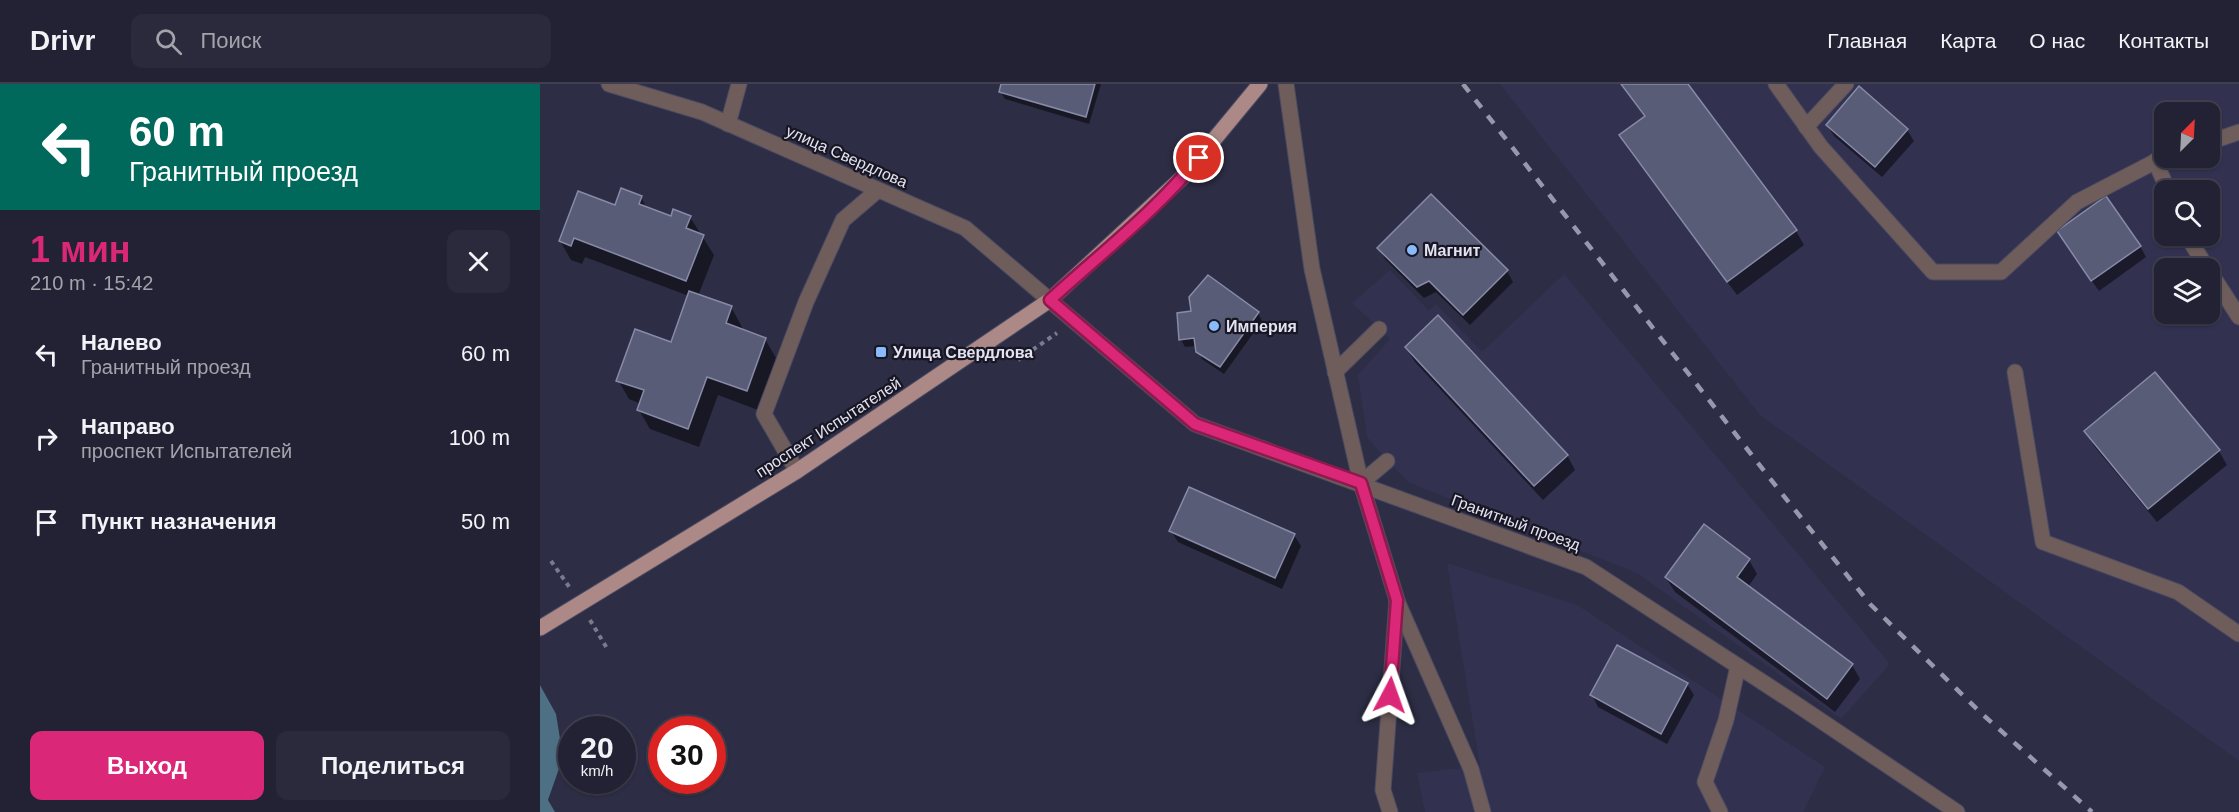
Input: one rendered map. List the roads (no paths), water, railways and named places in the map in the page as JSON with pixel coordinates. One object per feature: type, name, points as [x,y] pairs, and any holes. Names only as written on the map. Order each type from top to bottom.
[{"type":"main road","name":"проспект Испытателей","points":[[540,628],[797,471],[1050,300],[1184,176],[1260,84]]},
{"type":"street","name":"улица Свердлова","points":[[609,84],[702,112],[965,228],[1050,300]]},
{"type":"street","points":[[728,124],[739,84]]},
{"type":"street","points":[[1286,84],[1312,269],[1361,483],[1397,600],[1472,769],[1483,812]]},
{"type":"street","points":[[1776,84],[1821,147],[1933,272],[2001,272],[2077,202],[2154,162]]},
{"type":"street","points":[[1806,127],[1845,84]]},
{"type":"street","points":[[2220,139],[2239,132]]},
{"type":"street","points":[[797,471],[764,414],[806,302],[843,220],[878,189]]},
{"type":"street","points":[[2220,288],[2239,317]]},
{"type":"street","name":"Гранитный проезд","points":[[1050,300],[1195,424],[1586,567],[1956,812]]},
{"type":"street","points":[[1335,372],[1379,329]]},
{"type":"street","points":[[2015,372],[2043,542],[2178,592],[2239,634]]},
{"type":"street","points":[[1361,483],[1387,461]]},
{"type":"street","points":[[1390,812],[1383,790],[1397,600]]},
{"type":"street","points":[[1720,812],[1705,782],[1726,720],[1738,666]]},
{"type":"water","points":[[540,685],[556,714],[558,771],[548,800],[555,812],[540,812]]},
{"type":"railway","points":[[1463,84],[1870,604],[1981,713],[2092,812]]},
{"type":"place","name":"Магнит","points":[[1412,250]]},
{"type":"place","name":"Империя","points":[[1214,326]]},
{"type":"place","name":"Улица Свердлова","points":[[881,352]]}]
